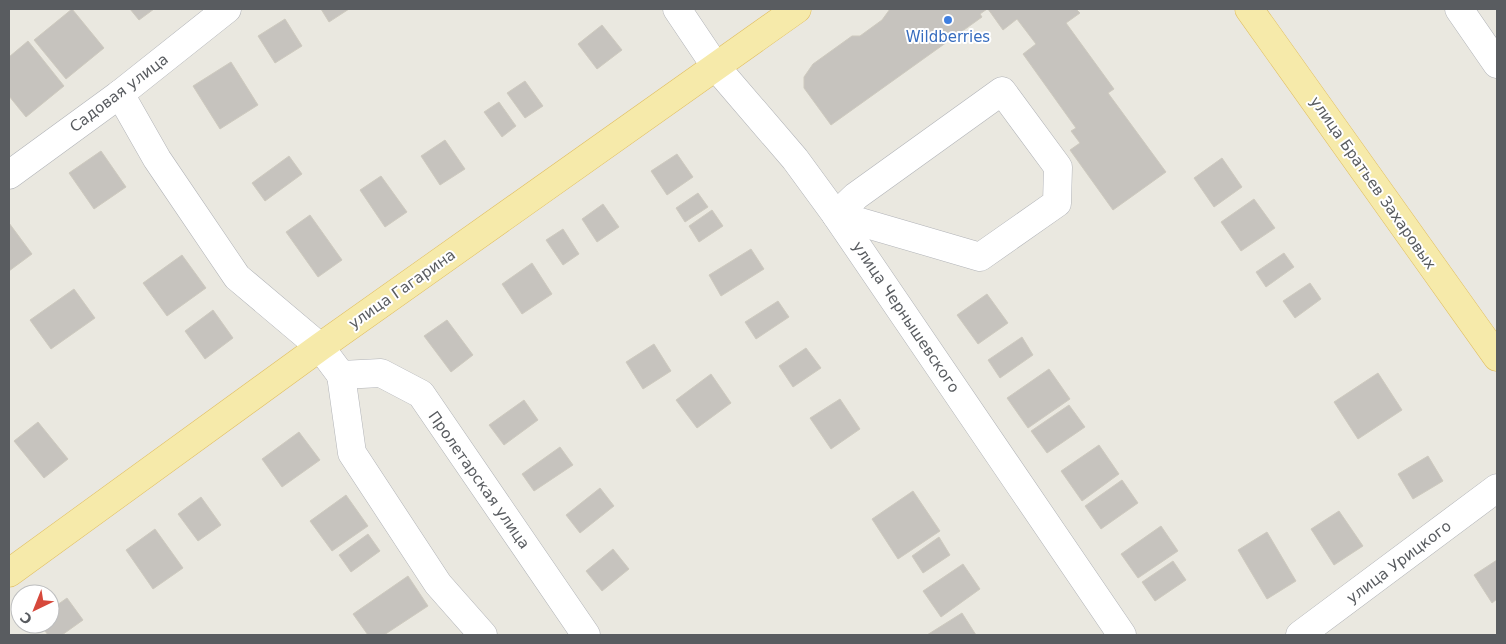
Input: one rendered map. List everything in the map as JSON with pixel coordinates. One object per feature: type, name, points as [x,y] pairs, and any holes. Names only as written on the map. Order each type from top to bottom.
[{"type":"main road","name":"улица Гагарина","points":[[9,573],[320,347],[797,9]]},
{"type":"main road","name":"улица Братьев Захаровых","points":[[1249,9],[1497,358]]},
{"type":"street","name":"Садовая улица","points":[[9,175],[120,94],[227,9]]},
{"type":"street","name":"улица Чернышевского","points":[[677,9],[716,67],[795,159],[836,215],[1122,635]]},
{"type":"street","points":[[1459,9],[1497,64]]},
{"type":"street","points":[[1002,91],[1058,167],[1057,203],[980,257],[836,215],[856,196],[1002,91]]},
{"type":"street","points":[[120,94],[157,159],[237,277],[320,347],[341,375],[352,453],[438,584],[483,635]]},
{"type":"street","name":"Пролетарская улица","points":[[341,375],[381,373],[421,394],[586,635]]},
{"type":"street","name":"улица Урицкого","points":[[1300,635],[1497,488]]},
{"type":"building","points":[[72,9],[104,48],[66,79],[34,40]]},
{"type":"building","points":[[130,9],[154,9],[139,20]]},
{"type":"building","points":[[321,9],[349,9],[329,22]]},
{"type":"building","points":[[890,9],[987,9],[980,14],[982,17],[831,125],[804,88],[804,77],[813,64],[852,36],[860,36],[882,20]]},
{"type":"building","points":[[988,9],[1076,9],[1080,13],[1066,23],[1114,89],[1108,93],[1166,172],[1113,210],[1070,150],[1080,143],[1071,131],[1076,128],[1023,54],[1036,44],[1017,19],[1003,30]]},
{"type":"building","points":[[285,19],[302,46],[275,63],[258,36]]},
{"type":"building","points":[[602,25],[622,50],[597,69],[578,44]]},
{"type":"building","points":[[28,41],[64,86],[26,117],[9,96],[9,57]]},
{"type":"building","points":[[231,62],[258,105],[220,129],[193,86]]},
{"type":"building","points":[[525,81],[543,106],[525,118],[507,93]]},
{"type":"building","points":[[499,102],[516,126],[502,137],[484,112]]},
{"type":"building","points":[[445,140],[465,169],[440,185],[421,156]]},
{"type":"building","points":[[101,151],[126,187],[94,209],[69,173]]},
{"type":"building","points":[[677,154],[693,177],[667,195],[651,171]]},
{"type":"building","points":[[289,156],[302,174],[265,201],[252,183]]},
{"type":"building","points":[[1222,158],[1242,187],[1214,207],[1194,178]]},
{"type":"building","points":[[381,176],[407,212],[385,227],[360,190]]},
{"type":"building","points":[[698,193],[708,207],[685,222],[676,208]]},
{"type":"building","points":[[1254,199],[1275,228],[1241,251],[1221,222]]},
{"type":"building","points":[[603,204],[619,227],[597,242],[582,219]]},
{"type":"building","points":[[712,210],[723,226],[699,242],[689,226]]},
{"type":"building","points":[[310,215],[342,260],[318,277],[286,232]]},
{"type":"building","points":[[9,223],[32,254],[9,271]]},
{"type":"building","points":[[563,229],[579,254],[563,265],[546,240]]},
{"type":"building","points":[[751,249],[764,269],[721,296],[709,275]]},
{"type":"building","points":[[1284,253],[1294,267],[1266,287],[1256,272]]},
{"type":"building","points":[[182,255],[206,288],[167,316],[143,283]]},
{"type":"building","points":[[532,263],[552,294],[522,314],[502,284]]},
{"type":"building","points":[[1310,283],[1321,299],[1295,318],[1283,301]]},
{"type":"building","points":[[74,289],[95,318],[51,349],[30,320]]},
{"type":"building","points":[[987,294],[1008,323],[978,344],[957,315]]},
{"type":"building","points":[[778,301],[789,317],[756,339],[745,322]]},
{"type":"building","points":[[213,310],[233,338],[205,359],[185,331]]},
{"type":"building","points":[[447,320],[473,355],[451,372],[424,336]]},
{"type":"building","points":[[1022,337],[1033,355],[1000,378],[988,360]]},
{"type":"building","points":[[654,344],[671,371],[643,389],[626,362]]},
{"type":"building","points":[[806,348],[821,368],[793,387],[779,366]]},
{"type":"building","points":[[1049,369],[1070,399],[1028,428],[1007,398]]},
{"type":"building","points":[[1378,373],[1402,410],[1358,439],[1334,402]]},
{"type":"building","points":[[711,374],[731,403],[697,428],[676,400]]},
{"type":"building","points":[[840,399],[860,429],[831,449],[810,418]]},
{"type":"building","points":[[524,400],[538,420],[504,445],[489,425]]},
{"type":"building","points":[[1069,405],[1085,427],[1047,453],[1031,431]]},
{"type":"building","points":[[38,422],[68,459],[44,478],[14,441]]},
{"type":"building","points":[[299,432],[320,460],[282,487],[262,459]]},
{"type":"building","points":[[1099,445],[1119,474],[1082,501],[1061,471]]},
{"type":"building","points":[[560,447],[573,465],[534,491],[522,474]]},
{"type":"building","points":[[1428,456],[1443,481],[1413,499],[1398,474]]},
{"type":"building","points":[[1122,480],[1138,503],[1101,529],[1085,506]]},
{"type":"building","points":[[600,488],[614,506],[580,533],[566,515]]},
{"type":"building","points":[[913,491],[940,531],[898,559],[872,519]]},
{"type":"building","points":[[346,495],[368,526],[332,551],[310,521]]},
{"type":"building","points":[[201,497],[221,525],[198,541],[178,514]]},
{"type":"building","points":[[1339,511],[1363,546],[1334,565],[1311,529]]},
{"type":"building","points":[[1161,526],[1178,551],[1138,578],[1121,554]]},
{"type":"building","points":[[155,529],[183,568],[153,589],[126,550]]},
{"type":"building","points":[[1267,532],[1296,581],[1267,599],[1238,550]]},
{"type":"building","points":[[368,534],[380,551],[351,572],[339,555]]},
{"type":"building","points":[[939,537],[950,555],[923,573],[912,556]]},
{"type":"building","points":[[613,549],[629,569],[602,591],[586,571]]},
{"type":"building","points":[[1497,560],[1497,599],[1492,603],[1474,575]]},
{"type":"building","points":[[1173,561],[1186,580],[1155,601],[1142,582]]},
{"type":"building","points":[[963,564],[980,589],[941,617],[923,591]]},
{"type":"building","points":[[408,576],[428,606],[384,635],[368,635],[353,614]]},
{"type":"building","points":[[67,598],[83,620],[62,635],[48,635],[60,634],[60,603]]},
{"type":"building","points":[[962,613],[976,635],[927,635]]},
{"type":"place","name":"Wildberries","points":[[948,20]]}]
